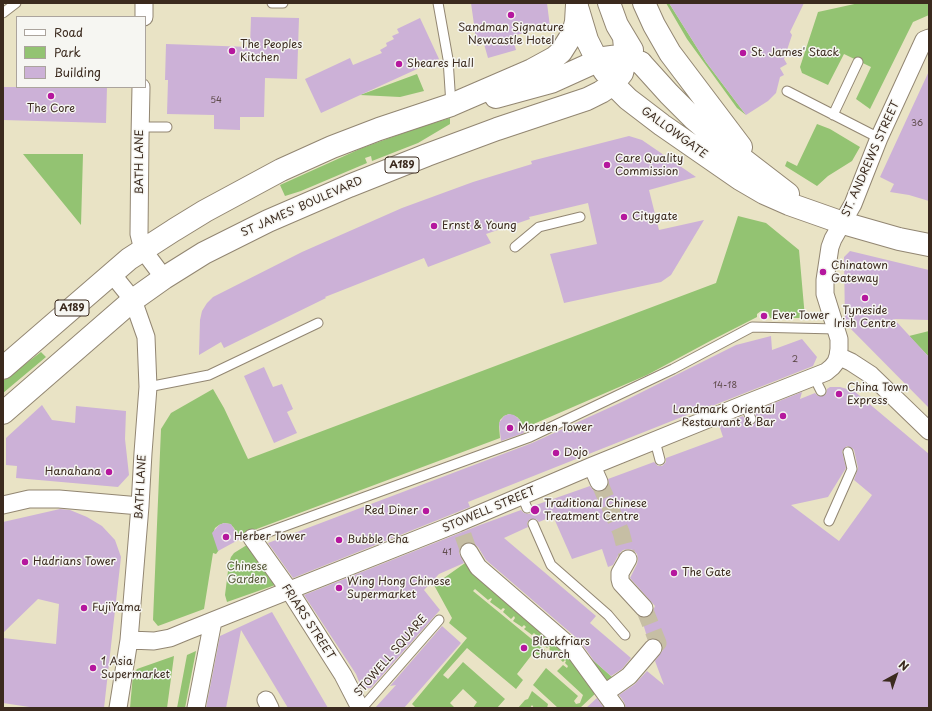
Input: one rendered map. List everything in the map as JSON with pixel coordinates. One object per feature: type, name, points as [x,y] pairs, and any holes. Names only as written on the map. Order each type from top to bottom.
[{"type":"main road","name":"GALLOWGATE","points":[[608,3],[630,53],[694,119],[723,144],[772,182],[820,214]]},
{"type":"main road","points":[[644,3],[654,25],[670,53],[736,141],[772,182]]},
{"type":"main road","name":"A189","points":[[3,368],[112,274],[143,250],[205,211],[281,170],[332,147],[379,129],[451,105],[538,67],[554,58],[561,52],[573,33],[576,22],[577,4]]},
{"type":"main road","name":"GALLOWGATE","points":[[577,4],[587,40],[597,60],[613,84],[628,99],[662,125],[740,179],[764,193],[789,204],[843,223],[899,239],[929,245]]},
{"type":"main road","name":"A189","points":[[451,105],[476,102],[551,82],[597,60],[630,53]]},
{"type":"main road","name":"ST JAMES' BOULEVARD","points":[[3,414],[133,300],[164,278],[204,253],[276,217],[426,155],[586,99],[613,84],[622,73],[630,53]]},
{"type":"street","points":[[144,3],[144,16]]},
{"type":"street","name":"ST. ANDREWS STREET","points":[[838,356],[839,339],[825,294],[825,280],[830,247],[833,239],[854,204],[879,138],[924,40],[929,38]]},
{"type":"street","name":"BATH LANE","points":[[141,88],[139,234],[143,250],[164,278]]},
{"type":"street","name":"BATH LANE","points":[[112,274],[133,300],[146,337],[148,387],[129,640],[118,708]]},
{"type":"street","points":[[838,356],[851,362],[871,375],[929,431]]},
{"type":"street","name":"STOWELL STREET","points":[[129,640],[154,641],[165,639],[289,590],[460,529],[524,502],[592,466],[655,441],[748,411],[817,384],[832,367],[838,356]]},
{"type":"street","points":[[592,466],[599,482]]},
{"type":"street","points":[[3,505],[29,498],[140,506]]},
{"type":"street","name":"FRIARS STREET","points":[[252,538],[289,590],[343,675],[361,708]]},
{"type":"street","points":[[469,552],[478,567],[573,649],[616,708]]},
{"type":"street","points":[[628,559],[620,573],[621,582],[644,608]]},
{"type":"street","points":[[196,708],[213,621]]},
{"type":"street","points":[[605,693],[629,676],[653,648]]},
{"type":"lane","points":[[3,13],[16,3]]},
{"type":"lane","points":[[272,3],[283,4]]},
{"type":"lane","points":[[438,3],[448,59],[451,105]]},
{"type":"lane","points":[[833,115],[858,62]]},
{"type":"lane","points":[[787,91],[879,138]]},
{"type":"lane","points":[[140,127],[167,127]]},
{"type":"lane","points":[[515,247],[539,227],[580,217]]},
{"type":"lane","points":[[148,387],[209,375],[318,323]]},
{"type":"lane","points":[[252,538],[530,437],[673,369],[752,327],[836,330]]},
{"type":"lane","points":[[655,441],[660,460]]},
{"type":"lane","points":[[829,521],[852,469],[848,452]]},
{"type":"lane","points":[[533,524],[551,565],[608,615],[625,635]]},
{"type":"lane","name":"STOWELL SQUARE","points":[[361,708],[439,620]]},
{"type":"green space","points":[[666,3],[669,3],[706,62],[746,115],[737,108],[687,39]]},
{"type":"green space","points":[[859,3],[929,3],[929,15],[913,22],[870,109],[856,99],[871,67],[844,54],[828,85],[802,73],[800,67],[818,12]]},
{"type":"green space","points":[[417,74],[424,91],[400,97],[360,95]]},
{"type":"green space","points":[[450,118],[450,124],[418,143],[372,161],[371,156],[365,158],[367,163],[301,191],[285,196],[280,185],[362,148]]},
{"type":"green space","points":[[817,124],[830,129],[860,147],[852,161],[828,176],[817,186],[785,166],[787,161],[797,166]]},
{"type":"green space","points":[[23,154],[83,154],[81,225]]},
{"type":"green space","points":[[738,216],[766,223],[799,250],[805,318],[770,318],[768,312],[761,311],[757,314],[757,317],[647,375],[522,429],[520,420],[517,417],[509,414],[504,416],[500,420],[500,438],[238,536],[230,524],[224,523],[219,525],[215,528],[213,534],[219,550],[216,554],[213,553],[204,609],[158,626],[153,620],[161,429],[171,413],[213,389],[224,408],[248,459],[716,283]]},
{"type":"green space","points":[[929,331],[929,357],[909,336]]},
{"type":"green space","points":[[41,352],[46,357],[3,393],[3,381]]},
{"type":"green space","name":"Chinese Garden","points":[[250,543],[278,584],[227,602],[225,595],[231,557],[234,553]]},
{"type":"green space","points":[[475,556],[571,654],[597,692],[580,708],[558,708],[533,685],[546,668],[578,696],[574,701],[576,704],[580,703],[583,695],[557,671],[563,665],[567,668],[568,666],[565,663],[566,661],[565,660],[563,662],[549,649],[549,646],[547,648],[534,637],[536,635],[534,633],[532,635],[524,629],[526,627],[524,625],[522,627],[513,621],[515,618],[514,616],[511,619],[503,612],[505,609],[503,608],[501,610],[490,602],[492,599],[491,598],[488,600],[475,589],[473,591],[545,650],[539,656],[534,652],[517,674],[523,680],[516,689],[467,648],[443,675],[448,679],[463,662],[505,699],[497,708],[473,708],[477,702],[463,689],[450,703],[455,708],[416,708],[412,704],[467,638],[449,623],[452,618],[434,585]]},
{"type":"green space","points":[[574,643],[613,678],[606,686]]},
{"type":"green space","points":[[196,651],[185,708],[177,708],[187,655]]},
{"type":"green space","points":[[174,656],[167,708],[130,708],[133,674],[137,669]]},
{"type":"green space","points":[[532,691],[548,704],[547,708],[534,708],[532,705],[530,708],[518,708],[525,700],[528,699]]},
{"type":"building","name":"Sandman Signature Newcastle Hotel","points":[[471,3],[547,3],[550,27],[512,36],[516,50],[488,58],[484,44],[477,46]]},
{"type":"building","name":"St. James' Stack","points":[[669,3],[804,3],[790,32],[792,35],[784,59],[787,64],[780,68],[784,75],[780,77],[776,93],[768,101],[746,115],[706,62]]},
{"type":"building","name":"The Peoples Kitchen","points":[[251,17],[299,18],[297,79],[265,78],[264,117],[240,117],[240,130],[214,129],[214,115],[167,114],[168,80],[165,80],[166,44],[250,47]]},
{"type":"building","name":"Sheares Hall","points":[[420,18],[439,59],[321,113],[305,79],[350,58],[353,65],[382,53],[380,50],[387,46],[386,43],[394,39],[392,36],[399,33],[397,29]]},
{"type":"building","points":[[929,71],[929,201],[909,195],[890,192],[894,184],[880,177]]},
{"type":"building","name":"The Core","points":[[3,87],[107,88],[106,123],[3,120]]},
{"type":"building","points":[[629,136],[642,140],[696,177],[649,190],[659,230],[704,220],[671,275],[661,282],[564,303],[550,254],[597,244],[588,203],[529,217],[530,219],[486,234],[491,243],[428,267],[424,258],[325,297],[326,298],[224,348],[221,342],[199,355],[200,320],[202,311],[213,297],[302,252],[402,208],[473,182],[532,164],[531,161]]},
{"type":"building","points":[[850,251],[929,270],[929,320],[894,319],[929,357],[929,408],[845,323],[844,257]]},
{"type":"building","points":[[771,336],[772,350],[802,339],[817,357],[813,366],[468,502],[470,507],[293,578],[268,543],[532,443],[624,401],[736,345]]},
{"type":"building","points":[[264,367],[273,387],[282,384],[293,409],[287,412],[297,433],[274,443],[244,376]]},
{"type":"building","points":[[830,387],[840,387],[854,391],[929,454],[929,708],[626,708],[619,695],[635,684],[647,671],[664,685],[655,661],[663,650],[663,645],[655,638],[648,640],[641,617],[646,618],[650,616],[655,606],[630,578],[637,564],[637,554],[633,550],[623,550],[613,565],[608,567],[602,549],[572,559],[553,516],[539,522],[536,519],[530,519],[527,523],[528,527],[504,538],[596,616],[590,623],[631,658],[622,669],[611,676],[594,661],[580,641],[486,560],[478,547],[473,543],[464,543],[460,548],[459,553],[464,563],[439,574],[424,590],[440,610],[371,688],[362,689],[356,674],[304,595],[521,510],[524,513],[529,514],[532,511],[533,506],[590,486],[593,490],[598,492],[603,491],[607,488],[609,483],[608,479],[654,462],[658,466],[662,466],[666,462],[666,458],[723,437],[719,425],[743,416],[747,423],[753,425],[757,419],[754,411],[802,392],[800,399],[815,393],[818,396],[823,396],[826,394],[827,389]],"holes":[[[847,446],[854,450],[858,468],[854,480],[872,495],[839,541],[791,505],[828,497],[846,468],[842,451]]]},
{"type":"building","points":[[42,405],[52,420],[75,423],[76,406],[126,411],[125,439],[129,475],[118,487],[16,478],[17,466],[6,465],[6,438]]},
{"type":"building","name":"Morden Tower","points":[[509,414],[514,415],[520,420],[524,433],[501,441],[499,423],[504,416]]},
{"type":"building","points":[[60,509],[70,510],[87,517],[102,526],[115,540],[121,557],[104,708],[36,708],[3,703],[3,638],[56,644],[59,604],[38,599],[3,633],[3,522]]},
{"type":"building","name":"Herber Tower","points":[[224,523],[231,524],[240,539],[218,551],[212,533],[219,525]]},
{"type":"building","points":[[272,612],[328,708],[288,708],[241,630],[226,708],[206,708],[220,636]]},
{"type":"building","points":[[442,626],[461,643],[404,708],[375,708],[396,685],[390,686]]},
{"type":"building","points":[[597,698],[604,708],[586,708]]},
{"type":"tunnel","points":[[599,482],[621,532],[628,559]]},
{"type":"tunnel","points":[[463,535],[469,552]]},
{"type":"tunnel","points":[[644,608],[658,643],[653,648]]},
{"type":"place","name":"Sandman Signature Newcastle Hotel","points":[[511,15]]},
{"type":"place","name":"The Peoples Kitchen","points":[[232,51]]},
{"type":"place","name":"St. James' Stack","points":[[743,53]]},
{"type":"place","name":"Sheares Hall","points":[[399,64]]},
{"type":"place","name":"The Core","points":[[51,96]]},
{"type":"place","name":"Care Quality Commission","points":[[607,165]]},
{"type":"place","name":"Citygate","points":[[624,217]]},
{"type":"place","name":"Ernst & Young","points":[[434,226]]},
{"type":"place","name":"Chinatown Gateway","points":[[823,272]]},
{"type":"place","name":"Tyneside Irish Centre","points":[[865,298]]},
{"type":"place","name":"Ever Tower","points":[[764,316]]},
{"type":"place","name":"China Town Express","points":[[839,394]]},
{"type":"place","name":"Landmark Oriental Restaurant & Bar","points":[[783,416]]},
{"type":"place","name":"Morden Tower","points":[[510,428]]},
{"type":"place","name":"Dojo","points":[[556,453]]},
{"type":"place","name":"Hanahana","points":[[109,472]]},
{"type":"place","name":"Traditional Chinese Treatment Centre","points":[[535,510]]},
{"type":"place","name":"Red Diner","points":[[426,511]]},
{"type":"place","name":"Herber Tower","points":[[226,537]]},
{"type":"place","name":"Bubble Cha","points":[[339,540]]},
{"type":"place","name":"Hadrians Tower","points":[[25,562]]},
{"type":"place","name":"The Gate","points":[[674,573]]},
{"type":"place","name":"Wing Hong Chinese Supermarket","points":[[339,588]]},
{"type":"place","name":"FujiYama","points":[[84,608]]},
{"type":"place","name":"Blackfriars Church","points":[[524,648]]},
{"type":"place","name":"1 Asia Supermarket","points":[[93,668]]}]
